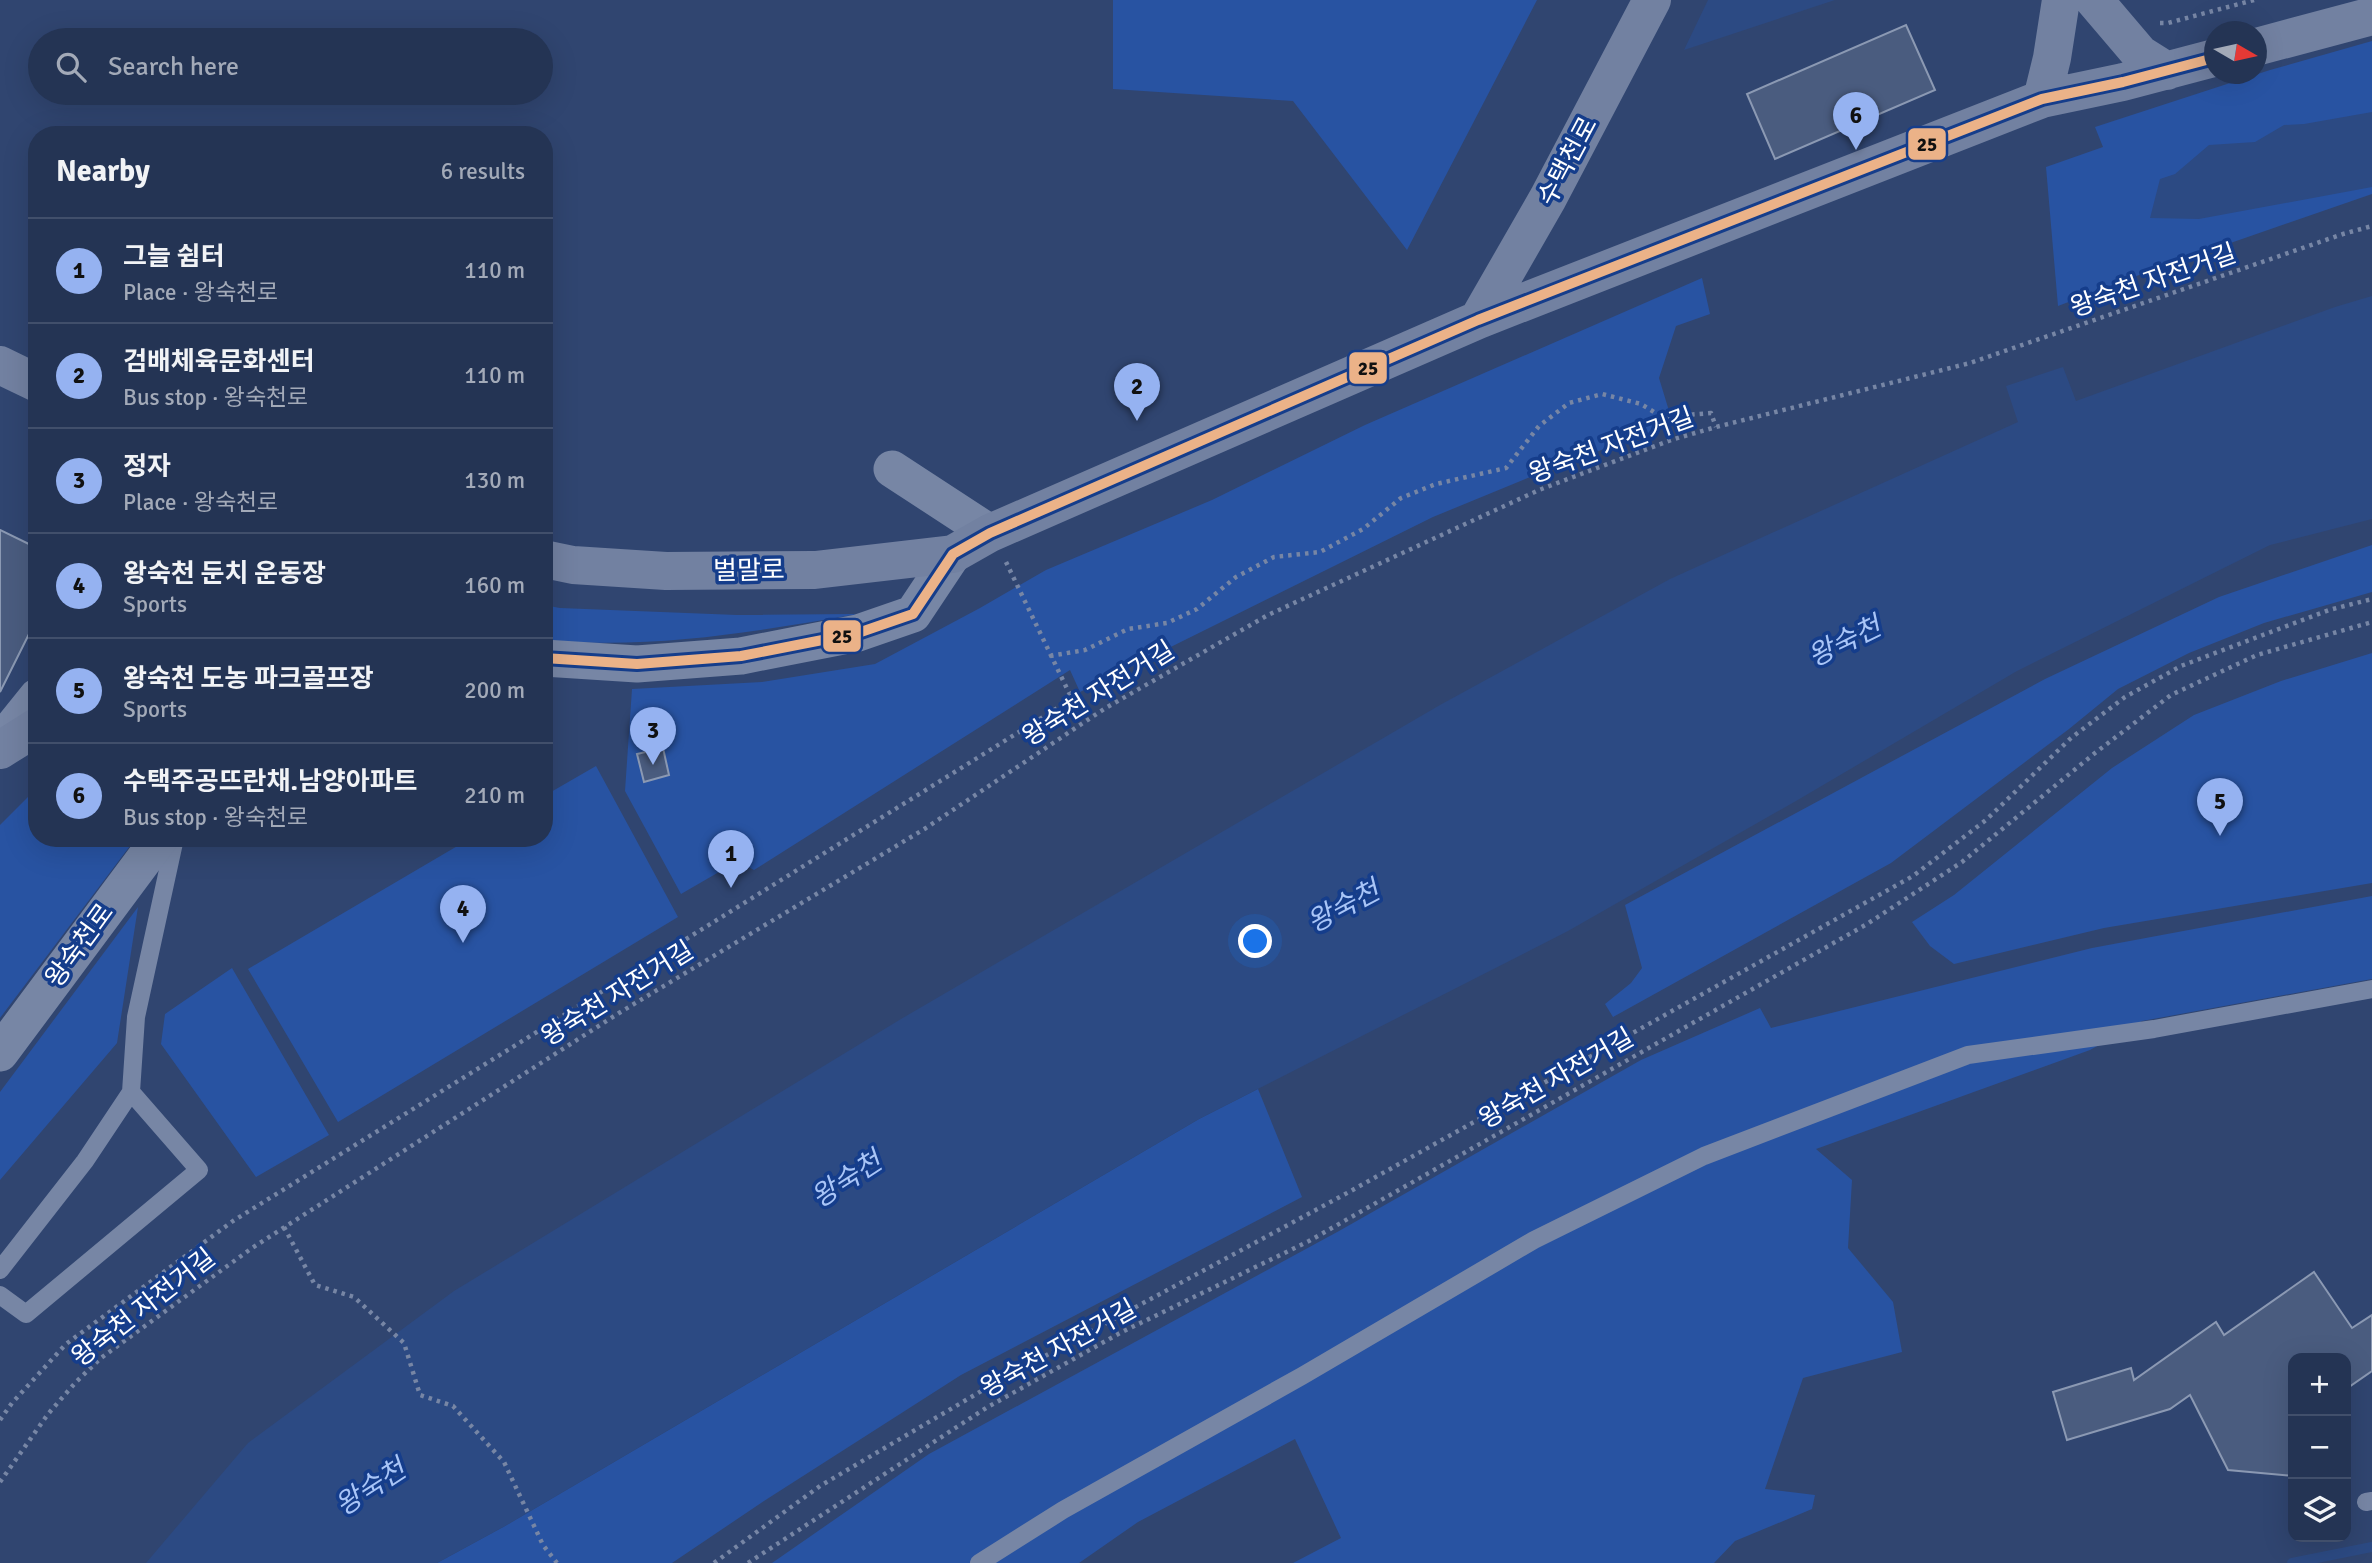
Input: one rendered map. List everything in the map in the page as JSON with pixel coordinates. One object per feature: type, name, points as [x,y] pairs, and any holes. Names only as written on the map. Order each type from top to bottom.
[{"type":"street","name":"수택천로","points":[[1478,320],[1548,198],[1652,0]]},
{"type":"street","points":[[2042,99],[2061,0]]},
{"type":"street","points":[[2094,0],[2140,54],[2167,71]]},
{"type":"street","points":[[2267,44],[2372,16]]},
{"type":"street","points":[[553,659],[637,664],[741,656],[858,633],[913,614],[953,554],[990,533],[1478,320],[2042,99],[2204,61]]},
{"type":"street","points":[[0,365],[28,379]]},
{"type":"street","points":[[892,469],[990,533]]},
{"type":"street","name":"벌말로","points":[[553,561],[573,565],[666,571],[815,570],[953,554]]},
{"type":"street","points":[[0,743],[28,708]]},
{"type":"street","points":[[0,750],[28,733]]},
{"type":"street","name":"왕숙천로","points":[[0,1053],[153,847]]},
{"type":"lane","points":[[0,1270],[85,1161],[131,1091],[136,1017],[173,847]]},
{"type":"lane","points":[[979,1563],[1062,1510],[1290,1383],[1534,1240],[1704,1156],[1968,1055],[2154,1029],[2372,989]]},
{"type":"lane","points":[[0,1295],[26,1314],[199,1171],[131,1091]]},
{"type":"path","points":[[2154,23],[2168,23],[2254,0]]},
{"type":"path","name":"왕숙천 자전거길","points":[[0,1482],[48,1415],[76,1382],[101,1359],[252,1248],[619,1013],[926,828],[1104,709],[1268,615],[1527,496],[1671,440],[1970,363],[2372,226]]},
{"type":"path","points":[[1050,656],[1085,650],[1128,629],[1167,623],[1197,609],[1236,577],[1274,557],[1320,552],[1363,529],[1401,498],[1436,484],[1506,468],[1539,426],[1569,403],[1602,394],[1640,404],[1662,417],[1711,414],[1716,427]]},
{"type":"path","points":[[0,1420],[66,1344],[233,1221],[1072,699],[1014,576]]},
{"type":"path","points":[[714,1563],[820,1486],[995,1382],[1349,1192],[1904,881],[1986,820],[2071,738],[2124,697],[2194,661],[2329,610],[2372,600]]},
{"type":"path","name":"왕숙천 자전거길","points":[[748,1563],[986,1408],[1121,1333],[1309,1241],[1867,924],[1962,862],[2095,753],[2171,695],[2256,655],[2372,622]]},
{"type":"path","points":[[284,1227],[315,1285],[354,1297],[404,1343],[420,1395],[453,1406],[505,1462],[543,1545],[557,1563]]},
{"type":"shaded area","points":[[1113,0],[1537,0],[1407,250],[1293,101],[1113,89]]},
{"type":"shaded area","points":[[2372,41],[2372,194],[2147,272],[2058,306],[2046,167],[2103,147],[2095,127],[2227,84],[2267,84],[2267,71]]},
{"type":"shaded area","points":[[1702,278],[1710,314],[1676,326],[1659,378],[1673,424],[1552,468],[1433,517],[1080,692],[1070,670],[754,870],[738,861],[681,894],[625,791],[632,689],[762,682],[875,664],[1046,570],[1212,500],[1365,425]]},
{"type":"shaded area","points":[[2372,545],[2372,592],[2264,623],[2189,653],[2118,689],[1891,863],[1613,1017],[1605,1004],[1631,983],[1642,968],[1625,905],[2045,679],[2219,597]]},
{"type":"shaded area","points":[[553,607],[737,615],[858,614],[702,638],[623,643],[553,640]]},
{"type":"shaded area","points":[[2372,653],[2372,883],[2104,928],[1954,964],[1930,946],[1912,922],[1954,895],[2112,768],[2194,715],[2281,681]]},
{"type":"shaded area","points":[[596,766],[678,917],[338,1122],[248,969],[456,847],[553,847],[553,791]]},
{"type":"shaded area","points":[[28,797],[28,847],[129,847],[0,1018],[0,825]]},
{"type":"shaded area","points":[[2372,896],[2372,979],[2142,1021],[2090,1050],[1816,1149],[1852,1180],[1848,1248],[1893,1302],[1902,1352],[1803,1378],[1765,1489],[1815,1495],[1812,1509],[1735,1541],[1714,1563],[1293,1563],[1341,1538],[1295,1439],[1138,1522],[1079,1563],[772,1563],[929,1454],[1339,1231],[1641,1060],[1760,1008],[1771,1028],[2092,948]]},
{"type":"shaded area","points":[[138,907],[117,1043],[0,1180],[0,1092]]},
{"type":"shaded area","points":[[232,968],[329,1135],[256,1177],[161,1044],[165,1014]]},
{"type":"shaded area","points":[[1258,1089],[1302,1197],[961,1375],[672,1563],[437,1563],[505,1526],[1199,1119]]},
{"type":"water","points":[[1708,0],[1835,0],[1684,50]]},
{"type":"water","points":[[2372,112],[2372,187],[2199,219],[2150,218],[2160,179],[2175,174],[2209,145],[2255,142],[2284,125]]},
{"type":"water","name":"왕숙천","points":[[2372,296],[2372,519],[2270,545],[2017,671],[1568,931],[1199,1119],[505,1526],[437,1563],[146,1563],[248,1443],[454,1291],[901,1019],[1440,705],[1670,579],[2018,422],[2006,386],[2063,367],[2076,401]]},
{"type":"building","points":[[1906,25],[1935,90],[1775,159],[1747,94]]},
{"type":"building","points":[[0,530],[28,544],[28,636],[0,692]]},
{"type":"building","points":[[663,748],[669,775],[644,782],[637,754]]},
{"type":"building","points":[[2314,1272],[2352,1328],[2372,1315],[2372,1371],[2351,1386],[2351,1353],[2288,1353],[2288,1476],[2228,1470],[2190,1395],[2170,1409],[2067,1440],[2053,1392],[2131,1368],[2134,1380],[2216,1322],[2224,1335]]},
{"type":"waterway","points":[[2292,1563],[2372,1547]]},
{"type":"transit line","name":"25","points":[[553,659],[637,664],[741,656],[858,633],[913,614],[953,554],[990,533],[1478,320],[2042,99],[2123,82],[2204,61]]},
{"type":"place","name":"수택주공뜨란채.남양아파트","points":[[1856,150]]},
{"type":"place","name":"검배체육문화센터","points":[[1137,421]]},
{"type":"place","name":"정자","points":[[653,765]]},
{"type":"place","name":"왕숙천 도농 파크골프장","points":[[2220,836]]},
{"type":"place","name":"그늘 쉼터","points":[[731,888]]},
{"type":"place","name":"왕숙천 둔치 운동장","points":[[463,943]]}]
